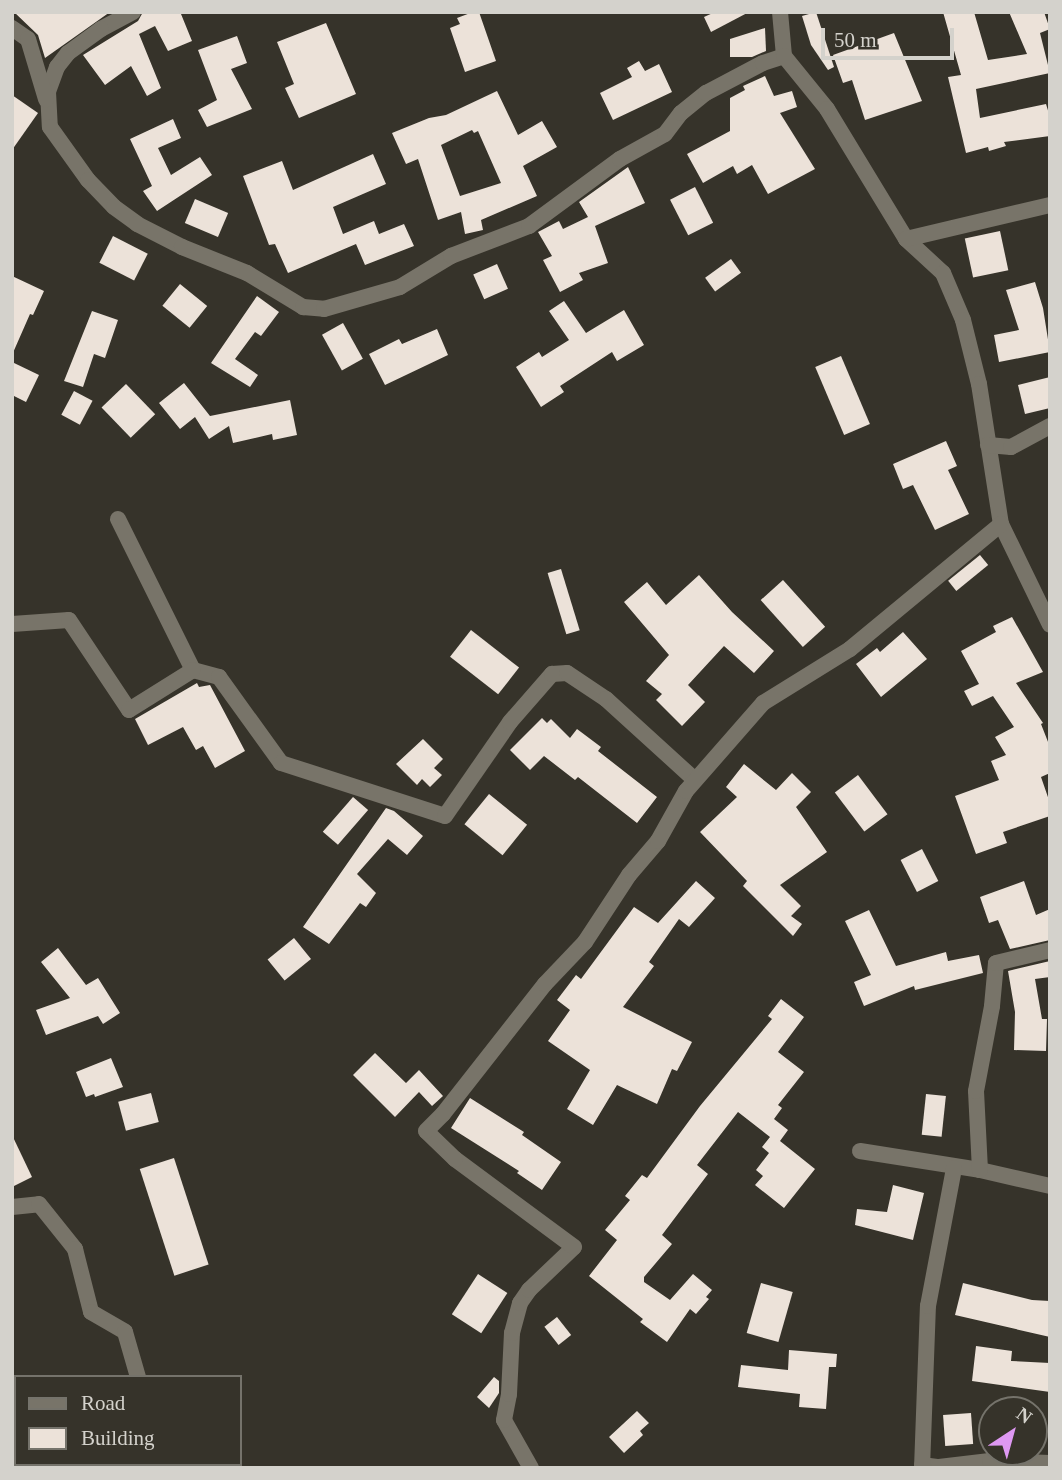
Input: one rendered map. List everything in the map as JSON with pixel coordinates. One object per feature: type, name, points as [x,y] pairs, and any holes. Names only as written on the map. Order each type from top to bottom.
[{"type":"street","points":[[133,12],[101,29],[68,54],[57,67],[48,92],[50,127],[88,180],[114,207],[137,224],[182,247],[247,273],[303,307],[324,309],[400,287],[451,257],[529,226],[620,159],[665,134],[681,113],[706,93],[739,78],[763,62],[784,56]]},
{"type":"street","points":[[780,12],[784,56],[827,109],[906,239],[943,273],[963,320],[979,384],[1001,524],[1050,625]]},
{"type":"street","points":[[12,28],[28,39],[48,104]]},
{"type":"street","points":[[906,239],[1050,205]]},
{"type":"street","points":[[988,445],[1011,447],[1050,426]]},
{"type":"street","points":[[118,519],[193,670]]},
{"type":"street","points":[[531,1468],[504,1420],[509,1394],[512,1333],[520,1303],[529,1290],[574,1247],[455,1159],[426,1130],[443,1114],[545,984],[585,942],[629,875],[658,841],[695,780],[763,702],[850,649],[1001,524]]},
{"type":"street","points":[[12,624],[69,620],[129,710],[193,670],[219,677],[281,763],[445,816],[510,722],[552,674],[567,673],[606,699],[695,780]]},
{"type":"street","points":[[980,1170],[976,1091],[992,1006],[996,962],[1050,950]]},
{"type":"street","points":[[860,1151],[980,1170],[1050,1186]]},
{"type":"street","points":[[954,1168],[928,1306],[922,1466],[939,1467],[990,1461],[1050,1463]]},
{"type":"street","points":[[12,1207],[39,1204],[75,1249],[91,1312],[125,1332],[137,1375]]},
{"type":"building","points":[[14,12],[110,12],[45,58],[38,35]]},
{"type":"building","points":[[143,12],[185,12],[181,14],[192,41],[168,51],[155,26],[139,34],[161,88],[147,96],[131,66],[105,85],[83,55],[138,21]]},
{"type":"building","points":[[479,12],[496,61],[465,72],[450,28],[460,24],[457,18]]},
{"type":"building","points":[[715,12],[749,12],[711,32],[704,17]]},
{"type":"building","points":[[816,12],[834,67],[828,70],[811,45],[802,16]]},
{"type":"building","points":[[943,12],[974,12],[988,60],[1027,54],[1009,12],[1044,12],[1050,29],[1040,33],[1050,73],[976,89],[980,118],[1046,104],[1050,117],[1050,136],[1004,142],[1006,146],[989,151],[988,147],[966,153],[948,77],[961,75]]},
{"type":"building","points":[[326,23],[356,94],[299,118],[285,88],[294,84],[277,42]]},
{"type":"building","points":[[765,28],[766,51],[752,57],[730,57],[730,39]]},
{"type":"building","points":[[894,33],[922,101],[865,120],[852,80],[843,83],[833,55]]},
{"type":"building","points":[[237,36],[247,63],[231,69],[252,109],[207,127],[198,110],[217,100],[198,50]]},
{"type":"building","points":[[639,61],[645,71],[659,64],[672,92],[613,120],[600,93],[632,77],[627,68]]},
{"type":"building","points":[[765,76],[774,96],[792,91],[797,107],[780,113],[815,169],[768,194],[752,165],[737,174],[733,166],[703,183],[687,154],[730,131],[730,98],[745,90],[743,86]]},
{"type":"building","points":[[497,91],[518,135],[542,121],[557,147],[523,166],[537,196],[481,220],[483,230],[465,234],[461,212],[438,220],[418,159],[406,164],[392,133],[429,118],[446,115]],"holes":[[[472,130],[474,133],[478,131],[501,183],[460,196],[441,145]]]},
{"type":"building","points":[[12,95],[38,113],[12,150]]},
{"type":"building","points":[[173,119],[181,138],[158,148],[171,175],[200,157],[212,175],[157,211],[143,191],[152,186],[130,139]]},
{"type":"building","points":[[373,154],[386,184],[333,207],[343,234],[374,221],[379,234],[404,224],[414,246],[365,265],[356,244],[288,273],[275,244],[269,245],[243,176],[282,161],[293,190]]},
{"type":"building","points":[[628,167],[645,203],[595,226],[608,263],[579,273],[583,280],[560,292],[543,260],[552,256],[538,232],[559,221],[563,229],[588,217],[579,202]]},
{"type":"building","points":[[695,187],[713,223],[688,235],[670,200]]},
{"type":"building","points":[[195,199],[228,213],[218,237],[185,223]]},
{"type":"building","points":[[1000,231],[1008,270],[973,278],[965,238]]},
{"type":"building","points":[[113,236],[148,254],[134,280],[99,263]]},
{"type":"building","points":[[731,259],[741,273],[715,292],[705,278]]},
{"type":"building","points":[[497,264],[508,289],[484,299],[473,275]]},
{"type":"building","points":[[12,276],[44,291],[33,315],[30,314],[12,355]]},
{"type":"building","points":[[1035,282],[1043,308],[1050,352],[999,362],[994,335],[1019,330],[1006,290]]},
{"type":"building","points":[[180,284],[207,306],[190,328],[162,306]]},
{"type":"building","points":[[257,296],[279,312],[261,336],[255,332],[235,359],[258,375],[250,387],[211,363]]},
{"type":"building","points":[[564,301],[586,333],[624,310],[644,345],[617,361],[612,352],[560,386],[564,392],[541,407],[516,367],[539,352],[542,357],[569,340],[549,311]]},
{"type":"building","points":[[92,311],[118,320],[105,358],[94,354],[83,387],[64,381]]},
{"type":"building","points":[[343,323],[363,359],[342,370],[322,335]]},
{"type":"building","points":[[437,329],[448,355],[385,385],[369,354],[399,339],[402,344]]},
{"type":"building","points":[[841,356],[870,424],[844,435],[815,367]]},
{"type":"building","points":[[12,362],[39,375],[26,402],[12,395]]},
{"type":"building","points":[[1050,377],[1050,408],[1025,414],[1018,385]]},
{"type":"building","points":[[184,383],[210,416],[290,400],[297,435],[273,440],[272,434],[233,443],[229,426],[209,439],[195,417],[180,429],[159,403]]},
{"type":"building","points":[[126,384],[155,414],[131,438],[102,408]]},
{"type":"building","points":[[74,391],[93,401],[80,425],[61,415]]},
{"type":"building","points":[[946,441],[957,466],[948,470],[969,514],[935,530],[913,485],[903,489],[893,464]]},
{"type":"building","points":[[980,555],[988,565],[956,591],[948,581]]},
{"type":"building","points":[[561,569],[580,630],[566,634],[548,573]]},
{"type":"building","points":[[699,575],[732,612],[774,651],[754,673],[724,646],[688,685],[705,702],[682,726],[656,700],[662,694],[646,681],[669,655],[624,602],[647,582],[666,605]]},
{"type":"building","points":[[783,580],[825,627],[803,647],[761,600]]},
{"type":"building","points":[[1012,617],[1043,672],[1016,683],[1043,723],[1041,724],[1050,747],[1050,773],[1041,777],[1050,803],[1050,816],[1003,832],[1007,843],[976,854],[955,796],[999,780],[991,761],[1006,755],[995,737],[1014,727],[993,696],[972,706],[964,691],[979,684],[961,651],[996,632],[993,626]]},
{"type":"building","points":[[471,630],[519,668],[498,694],[450,657]]},
{"type":"building","points":[[903,632],[927,659],[881,697],[856,664],[877,648],[880,652]]},
{"type":"building","points":[[197,683],[199,687],[210,685],[245,751],[215,768],[203,746],[196,750],[183,727],[148,745],[135,719]]},
{"type":"building","points":[[542,718],[547,723],[551,719],[570,738],[577,729],[601,747],[598,751],[657,797],[637,823],[578,777],[575,780],[544,756],[530,770],[510,750]]},
{"type":"building","points":[[423,739],[443,759],[434,768],[442,775],[430,787],[422,779],[417,785],[396,764]]},
{"type":"building","points":[[744,764],[776,790],[792,773],[811,792],[796,807],[827,852],[780,885],[801,906],[791,916],[802,924],[793,936],[743,886],[747,881],[700,832],[737,797],[726,787]]},
{"type":"building","points":[[858,775],[887,814],[864,832],[835,792]]},
{"type":"building","points":[[489,794],[527,825],[503,855],[464,824]]},
{"type":"building","points":[[353,797],[368,810],[338,845],[323,832]]},
{"type":"building","points":[[386,808],[394,811],[423,836],[407,855],[388,839],[357,874],[376,893],[366,907],[360,903],[329,944],[303,927]]},
{"type":"building","points":[[922,849],[938,881],[917,892],[901,860]]},
{"type":"building","points":[[696,881],[715,898],[689,927],[679,919],[649,962],[654,966],[623,1007],[692,1042],[677,1071],[672,1069],[657,1104],[617,1085],[593,1125],[567,1109],[590,1070],[548,1041],[570,1010],[557,1000],[576,975],[581,979],[634,907],[658,923]]},
{"type":"building","points":[[1024,881],[1036,915],[1050,909],[1050,940],[1010,949],[998,920],[989,923],[980,897]]},
{"type":"building","points":[[869,910],[896,966],[946,952],[948,961],[979,955],[983,973],[915,990],[914,986],[864,1006],[854,982],[871,975],[845,921]]},
{"type":"building","points":[[294,938],[311,959],[285,980],[268,959]]},
{"type":"building","points":[[58,948],[86,985],[98,978],[120,1013],[103,1024],[98,1016],[46,1035],[36,1010],[70,998],[41,962]]},
{"type":"building","points":[[1050,961],[1050,977],[1035,979],[1042,1019],[1047,1019],[1046,1051],[1014,1050],[1015,1012],[1008,971]]},
{"type":"building","points":[[781,999],[804,1017],[778,1052],[804,1072],[778,1105],[782,1108],[774,1119],[788,1130],[780,1141],[815,1169],[784,1208],[755,1185],[763,1176],[756,1170],[769,1153],[762,1147],[770,1137],[738,1112],[697,1165],[708,1174],[662,1235],[672,1244],[644,1277],[644,1282],[670,1300],[693,1274],[712,1290],[706,1297],[709,1299],[696,1314],[690,1309],[667,1342],[640,1322],[643,1319],[589,1276],[617,1240],[605,1230],[630,1200],[625,1196],[642,1175],[647,1178],[700,1106],[772,1019],[768,1016]]},
{"type":"building","points":[[375,1053],[406,1083],[419,1070],[443,1096],[432,1106],[419,1092],[395,1117],[353,1075]]},
{"type":"building","points":[[111,1058],[123,1087],[95,1097],[94,1094],[86,1097],[76,1072]]},
{"type":"building","points":[[151,1093],[159,1122],[126,1131],[118,1102]]},
{"type":"building","points":[[926,1094],[946,1096],[942,1137],[922,1135]]},
{"type":"building","points":[[470,1098],[524,1132],[522,1135],[561,1162],[542,1190],[517,1173],[519,1171],[451,1128]]},
{"type":"building","points":[[12,1135],[32,1177],[12,1187]]},
{"type":"building","points":[[174,1158],[209,1265],[174,1276],[140,1169]]},
{"type":"building","points":[[893,1185],[924,1193],[913,1240],[855,1225],[857,1209],[887,1212]]},
{"type":"building","points":[[478,1274],[507,1293],[481,1333],[452,1314]]},
{"type":"building","points":[[761,1283],[793,1292],[778,1342],[747,1333]]},
{"type":"building","points":[[963,1283],[1032,1300],[1050,1301],[1050,1337],[955,1315]]},
{"type":"building","points":[[557,1317],[571,1335],[559,1345],[544,1327]]},
{"type":"building","points":[[976,1346],[1012,1351],[1011,1361],[1050,1363],[1050,1392],[972,1381]]},
{"type":"building","points":[[789,1350],[837,1354],[836,1367],[829,1367],[826,1409],[799,1407],[800,1394],[738,1387],[741,1365],[788,1370]]},
{"type":"building","points":[[494,1377],[499,1381],[499,1393],[489,1408],[477,1397]]},
{"type":"building","points":[[637,1411],[649,1423],[640,1431],[643,1435],[624,1453],[609,1437]]},
{"type":"building","points":[[971,1413],[973,1444],[945,1446],[943,1415]]}]
